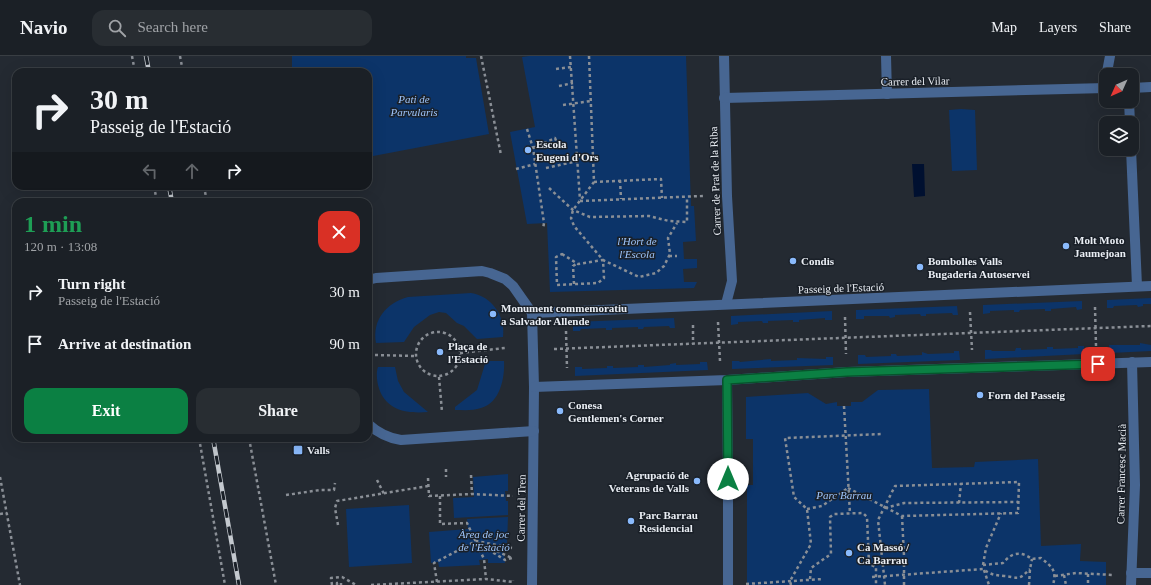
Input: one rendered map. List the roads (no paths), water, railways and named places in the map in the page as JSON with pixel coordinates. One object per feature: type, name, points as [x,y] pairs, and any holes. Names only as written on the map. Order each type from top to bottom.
[{"type":"street","name":"Carrer de Prat de la Riba","points":[[724,56],[724,98],[732,281],[726,304]]},
{"type":"street","points":[[886,56],[887,94]]},
{"type":"street","points":[[1108,68],[1110,56]]},
{"type":"street","points":[[1139,88],[1151,87]]},
{"type":"street","name":"Carrer del Vilar","points":[[724,98],[1099,88]]},
{"type":"street","points":[[1131,156],[1137,286]]},
{"type":"street","points":[[372,279],[486,272],[505,279],[532,313],[534,431],[443,439],[401,440],[390,438],[376,432],[372,428]]},
{"type":"street","name":"Passeig de l'Estació","points":[[532,313],[684,308],[726,304],[1151,286]]},
{"type":"street","name":"Carrer Francesc Macià","points":[[1131,585],[1135,485],[1132,362]]},
{"type":"street","points":[[534,387],[727,380],[847,372],[1151,362]]},
{"type":"street","points":[[727,380],[728,585]]},
{"type":"street","name":"Carrer del Tren","points":[[532,585],[534,431]]},
{"type":"street","points":[[1131,573],[1151,573]]},
{"type":"railway","points":[[146,56],[148,68]]},
{"type":"railway","points":[[170,190],[171,198]]},
{"type":"railway","points":[[214,442],[239,585]]},
{"type":"place","name":"Escola Eugeni d'Ors","points":[[528,150]]},
{"type":"place","name":"Molt Moto Jaumejoan","points":[[1066,246]]},
{"type":"place","name":"Condis","points":[[793,261]]},
{"type":"place","name":"Bombolles Valls Bugaderia Autoservei","points":[[920,267]]},
{"type":"place","name":"Monument commemoratiu a Salvador Allende","points":[[493,314]]},
{"type":"place","name":"Plaça de l'Estació","points":[[440,352]]},
{"type":"place","name":"Forn del Passeig","points":[[980,395]]},
{"type":"place","name":"Conesa Gentlemen's Corner","points":[[560,411]]},
{"type":"place","name":"Valls","points":[[298,450]]},
{"type":"place","name":"Agrupació de Veterans de Valls","points":[[697,481]]},
{"type":"place","name":"Parc Barrau Residencial","points":[[631,521]]},
{"type":"place","name":"Ca Massó / Ca Barrau","points":[[849,553]]},
{"type":"park label","name":"Pati de Parvularis","points":[[414,105]]},
{"type":"park label","name":"l'Hort de l'Escola","points":[[637,247]]},
{"type":"park label","name":"Parc Barrau","points":[[844,495]]},
{"type":"park label","name":"Àrea de joc de l'Estació","points":[[484,540]]}]
